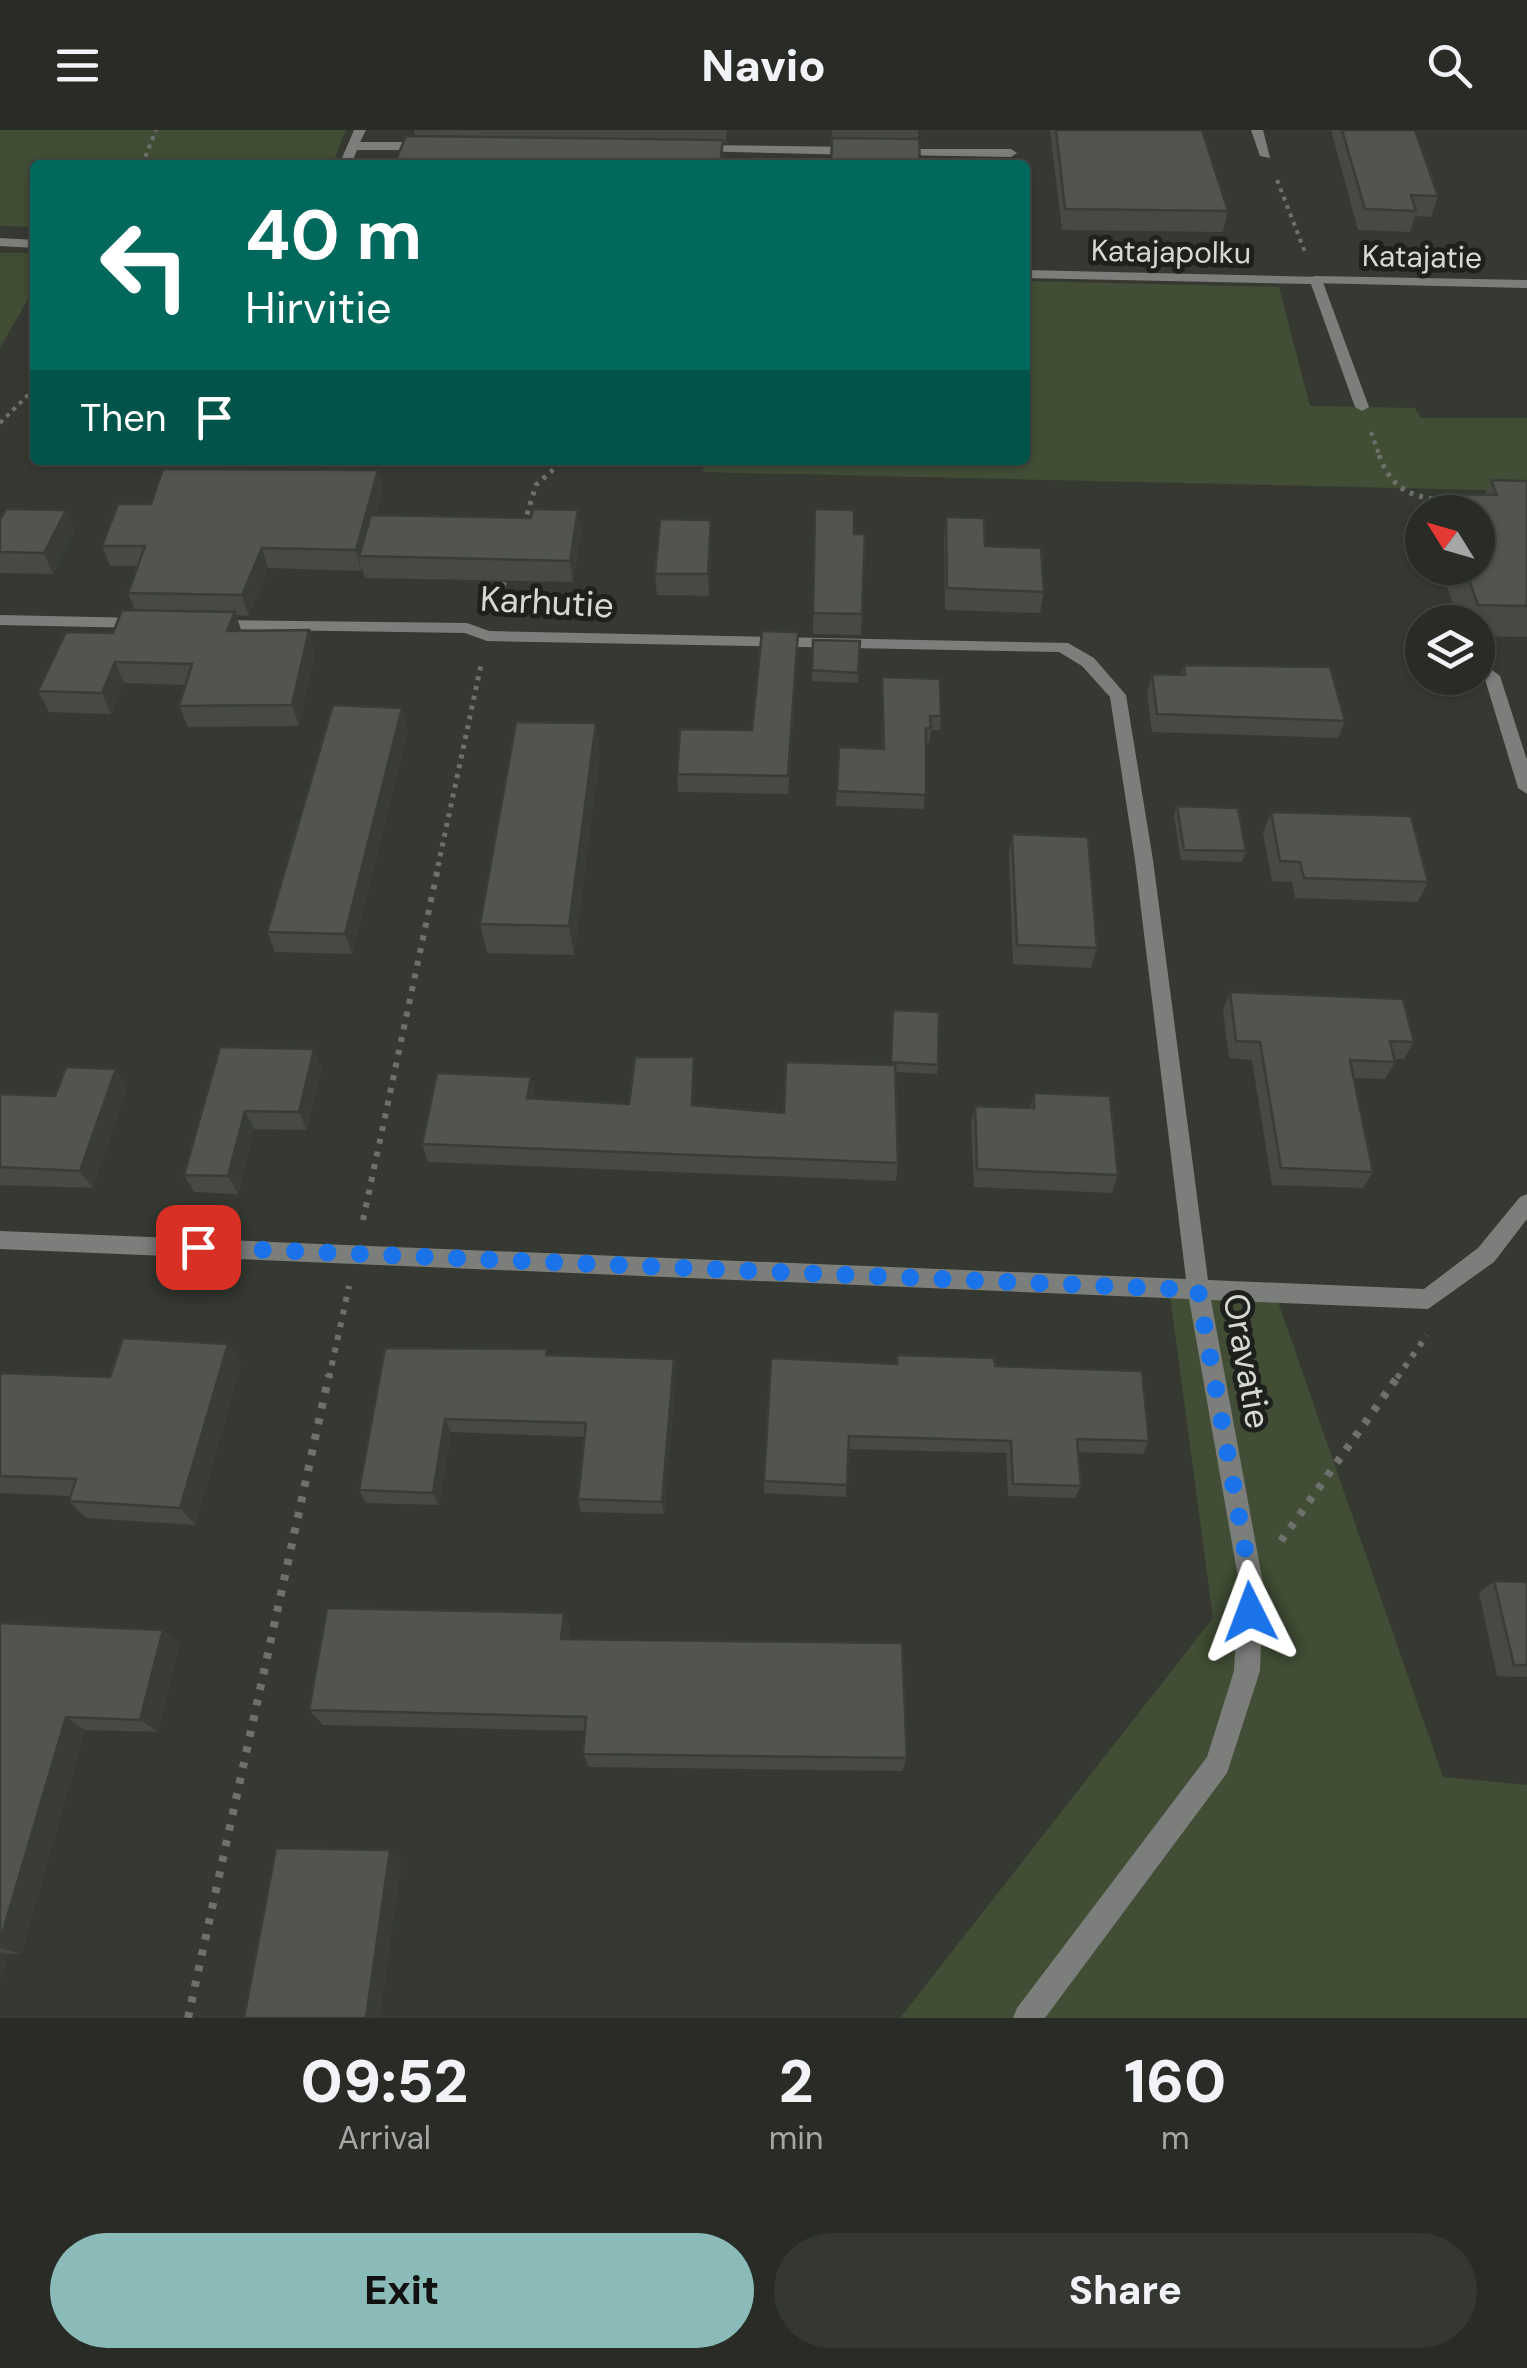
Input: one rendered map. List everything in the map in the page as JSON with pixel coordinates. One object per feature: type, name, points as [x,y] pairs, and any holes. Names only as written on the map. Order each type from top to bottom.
[{"type":"street","points":[[347,160],[360,130]]},
{"type":"street","points":[[1256,130],[1266,156]]},
{"type":"street","points":[[354,146],[433,146]]},
{"type":"street","points":[[690,149],[864,151]]},
{"type":"street","points":[[882,151],[1011,152]]},
{"type":"street","points":[[0,242],[30,244]]},
{"type":"street","name":"Katajapolku","points":[[1030,274],[1316,280]]},
{"type":"street","points":[[1316,280],[1362,407]]},
{"type":"street","name":"Katajatie","points":[[1316,280],[1527,284]]},
{"type":"street","points":[[0,620],[153,624]]},
{"type":"street","name":"Karhutie","points":[[192,624],[466,628],[488,636],[1062,648],[1088,662]]},
{"type":"street","name":"Oravatie","points":[[1027,2018],[1218,1764],[1247,1671],[1251,1583],[1198,1290],[1144,860],[1118,695],[1088,662]]},
{"type":"street","points":[[1495,686],[1527,788]]},
{"type":"street","points":[[0,1240],[1428,1299],[1486,1254],[1527,1203]]},
{"type":"path","points":[[144,160],[156,130]]},
{"type":"path","points":[[1266,156],[1316,280]]},
{"type":"path","points":[[0,423],[30,395]]},
{"type":"path","points":[[1362,407],[1386,476],[1396,489],[1409,495]]},
{"type":"path","points":[[1251,1583],[1428,1333],[1428,1299]]},
{"type":"green space","points":[[0,130],[346,130],[334,160],[30,160],[30,227],[0,226]]},
{"type":"green space","points":[[0,253],[30,253],[30,296],[0,348]]},
{"type":"green space","points":[[1030,281],[1279,287],[1310,406],[1415,408],[1421,418],[1527,418],[1527,491],[703,472],[704,465],[1030,465]]},
{"type":"green space","points":[[1169,1288],[1275,1293],[1443,1777],[1527,1785],[1527,2018],[900,2018],[1213,1618]]},
{"type":"building","points":[[1056,130],[1202,130],[1228,211],[1065,209]]},
{"type":"building","points":[[1342,130],[1415,130],[1438,196],[1411,195],[1416,211],[1365,209]]},
{"type":"building","points":[[406,136],[723,140],[721,160],[396,160]]},
{"type":"building","points":[[832,138],[919,139],[920,160],[831,160]]},
{"type":"building","points":[[163,469],[378,470],[356,550],[262,548],[242,595],[128,593],[145,546],[102,546],[118,504],[151,504]]},
{"type":"building","points":[[1491,480],[1527,481],[1527,606],[1478,605],[1471,585],[1495,585],[1495,495],[1439,494],[1497,495]]},
{"type":"building","points":[[6,509],[66,510],[44,553],[0,552],[0,520]]},
{"type":"building","points":[[533,509],[578,510],[570,561],[359,556],[371,515],[531,518]]},
{"type":"building","points":[[815,509],[854,510],[854,534],[865,534],[862,614],[813,613]]},
{"type":"building","points":[[946,517],[984,518],[985,546],[1041,548],[1044,592],[947,588]]},
{"type":"building","points":[[660,519],[711,520],[708,574],[655,574]]},
{"type":"building","points":[[122,610],[235,612],[227,631],[309,630],[292,705],[179,706],[192,664],[115,662],[102,693],[38,691],[66,632],[113,633]]},
{"type":"building","points":[[762,631],[798,632],[788,776],[677,774],[680,729],[752,730]]},
{"type":"building","points":[[813,640],[860,641],[858,673],[812,670]]},
{"type":"building","points":[[1184,665],[1330,667],[1345,721],[1157,714],[1152,674],[1185,675]]},
{"type":"building","points":[[882,677],[940,679],[941,716],[930,716],[931,728],[926,728],[926,795],[837,791],[839,747],[884,749]]},
{"type":"building","points":[[333,705],[402,708],[345,934],[267,932]]},
{"type":"building","points":[[516,722],[596,723],[569,926],[480,924]]},
{"type":"building","points":[[1177,806],[1238,808],[1246,851],[1184,850]]},
{"type":"building","points":[[1271,812],[1411,816],[1428,882],[1304,878],[1300,862],[1280,861]]},
{"type":"building","points":[[1012,834],[1088,837],[1097,948],[1017,945]]},
{"type":"building","points":[[1230,992],[1403,999],[1414,1042],[1390,1041],[1395,1062],[1350,1060],[1373,1172],[1281,1168],[1260,1042],[1236,1041]]},
{"type":"building","points":[[893,1010],[939,1012],[938,1065],[891,1062]]},
{"type":"building","points":[[220,1047],[314,1049],[299,1112],[245,1111],[228,1176],[184,1175]]},
{"type":"building","points":[[635,1057],[694,1057],[692,1105],[784,1113],[786,1062],[895,1065],[898,1163],[422,1144],[437,1073],[531,1077],[527,1098],[629,1104]]},
{"type":"building","points":[[66,1067],[116,1069],[80,1171],[0,1167],[0,1094],[55,1096]]},
{"type":"building","points":[[1034,1093],[1110,1096],[1118,1175],[977,1169],[975,1106],[1034,1108]]},
{"type":"building","points":[[123,1338],[228,1344],[180,1508],[69,1501],[76,1479],[0,1476],[0,1373],[110,1377]]},
{"type":"building","points":[[385,1348],[547,1349],[546,1355],[674,1359],[662,1502],[578,1499],[586,1423],[445,1419],[433,1493],[359,1490]]},
{"type":"building","points":[[897,1355],[994,1358],[995,1366],[1142,1371],[1149,1441],[1077,1439],[1081,1486],[1013,1484],[1011,1441],[849,1436],[847,1485],[764,1481],[771,1358],[897,1364]]},
{"type":"building","points":[[1494,1581],[1527,1582],[1527,1665],[1514,1665]]},
{"type":"building","points":[[327,1608],[564,1613],[561,1639],[902,1643],[907,1758],[583,1754],[586,1717],[309,1710]]},
{"type":"building","points":[[0,1623],[163,1630],[140,1720],[66,1717],[0,1941]]},
{"type":"building","points":[[276,1848],[390,1850],[366,2018],[244,2018]]},
{"type":"route","points":[[198,1247],[1198,1290],[1251,1583],[1250,1612]]}]
